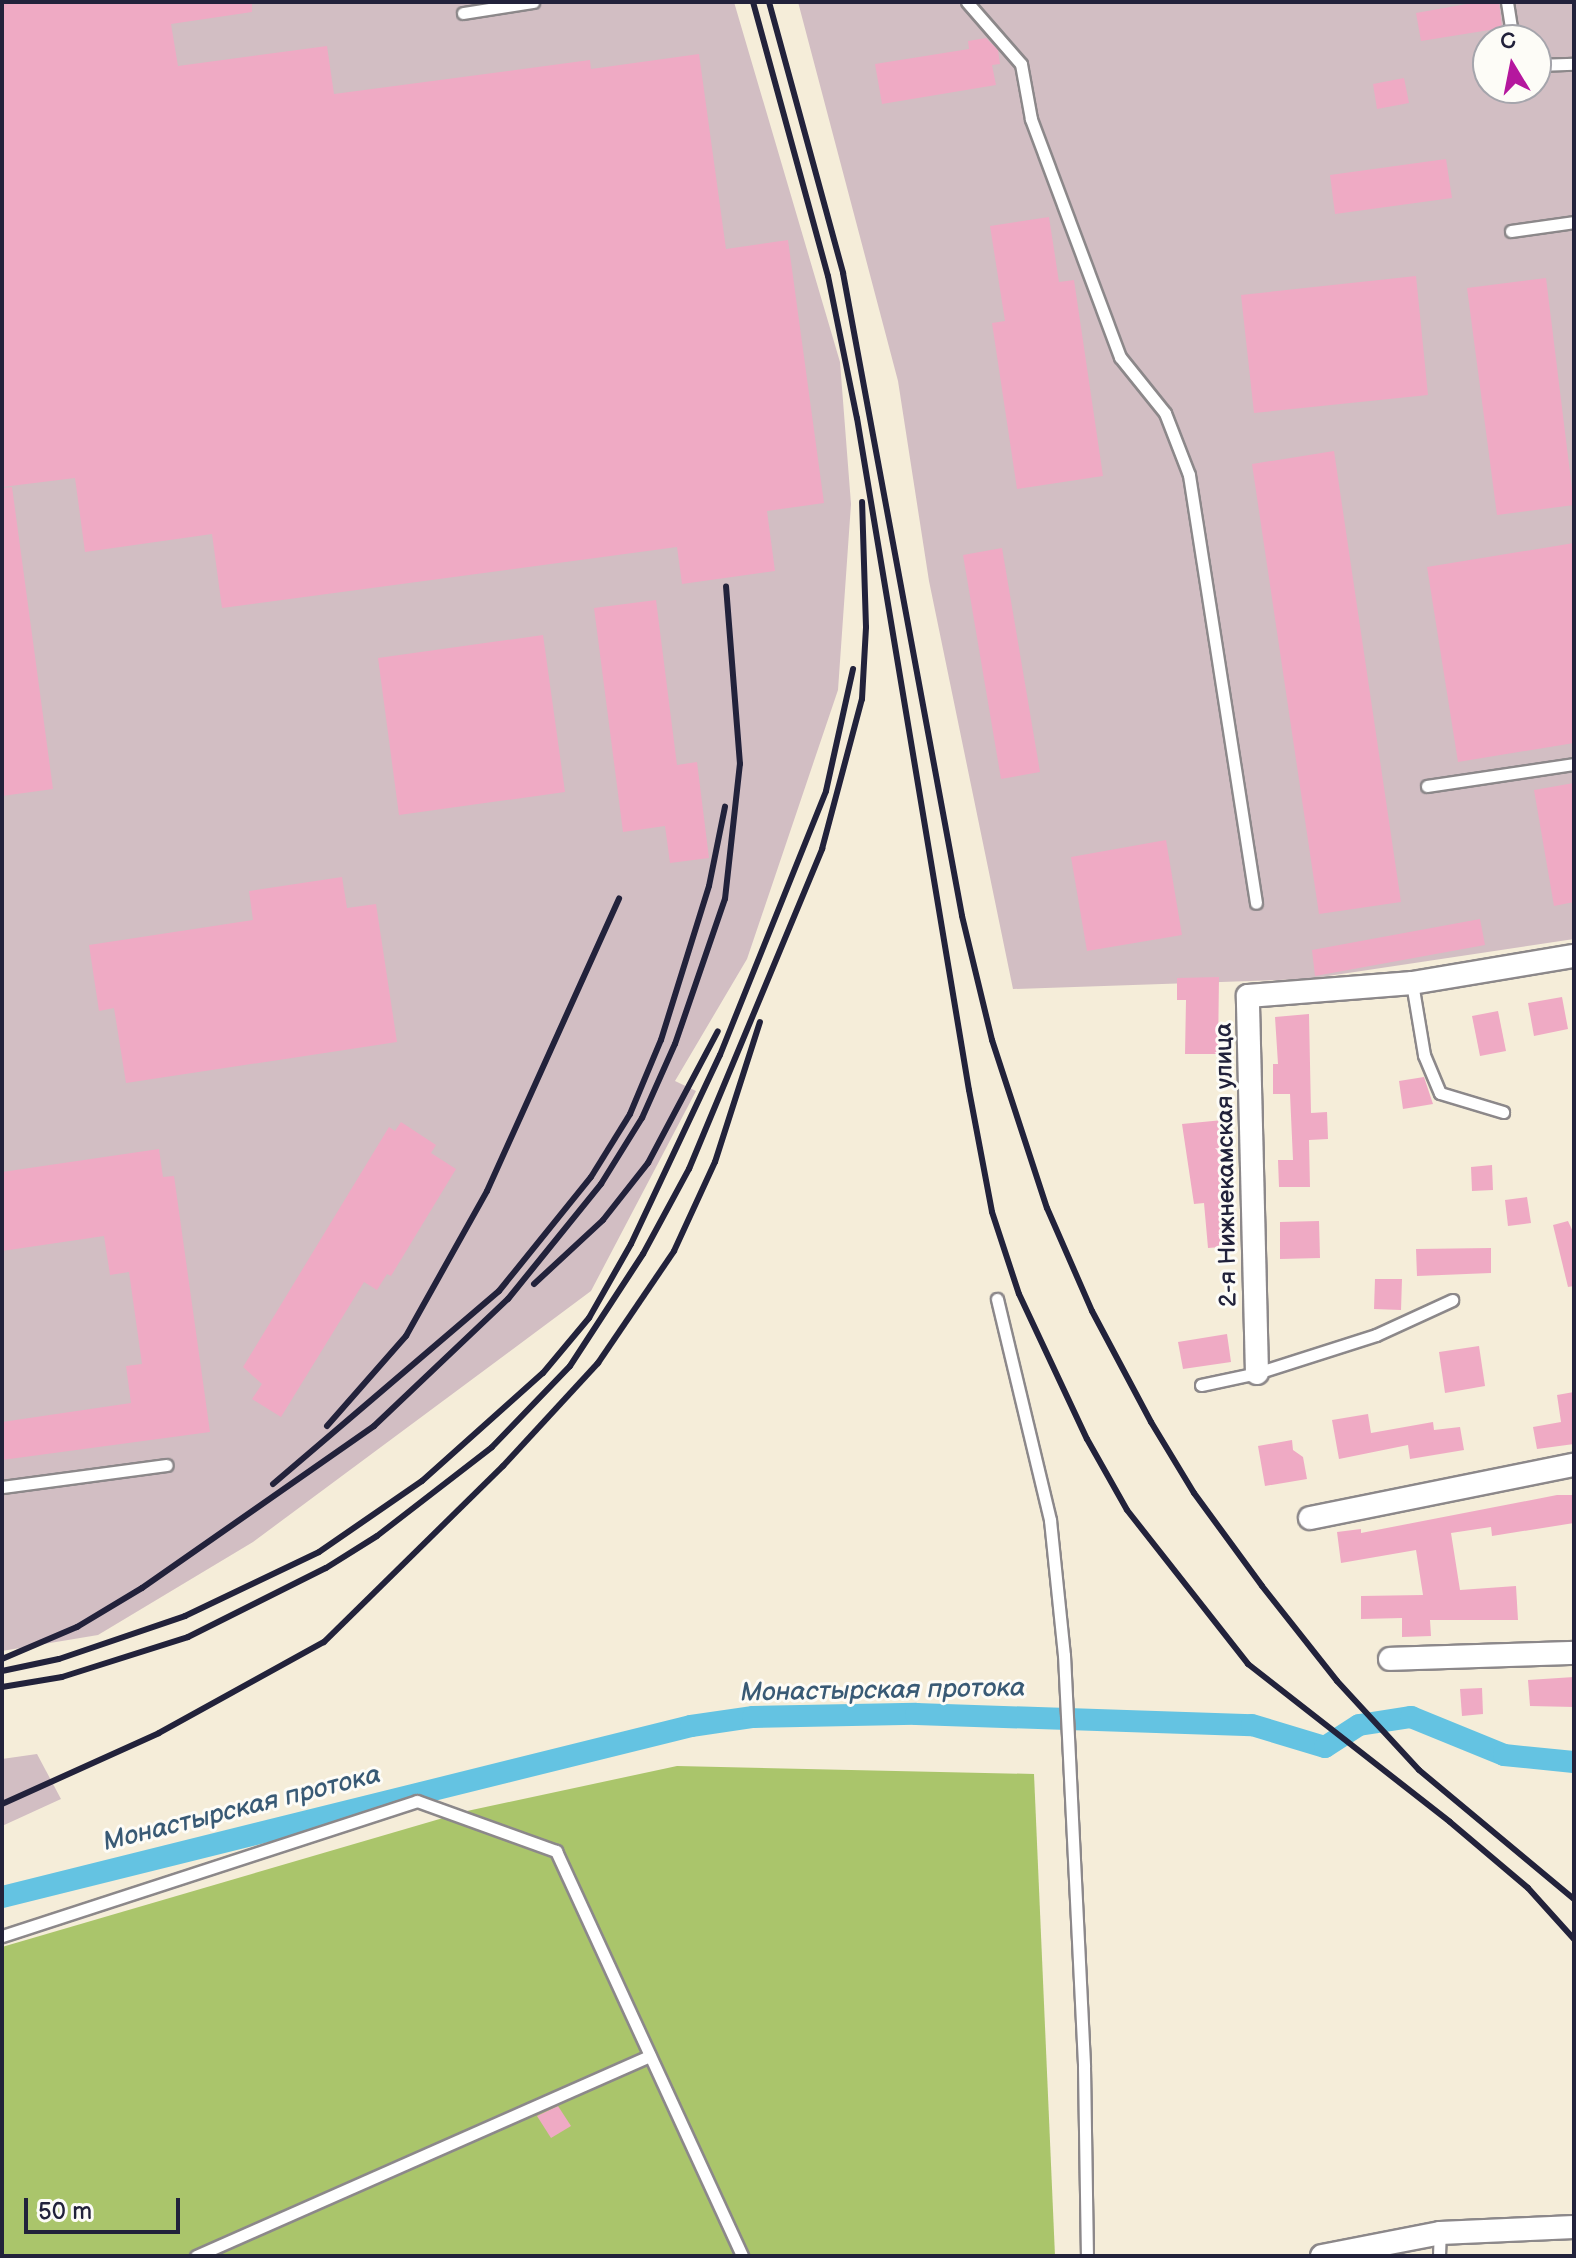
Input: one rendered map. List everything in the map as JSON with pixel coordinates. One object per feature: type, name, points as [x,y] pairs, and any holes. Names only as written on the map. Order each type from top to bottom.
[{"type":"street","name":"2-я Нижнекамская улица","points":[[1257,1373],[1248,996],[1412,983],[1574,956]]},
{"type":"street","points":[[1310,1518],[1574,1465]]},
{"type":"street","points":[[1390,1659],[1574,1653]]},
{"type":"street","points":[[1322,2256],[1440,2233],[1574,2227]]},
{"type":"lane","points":[[463,13],[533,2]]},
{"type":"lane","points":[[967,2],[1021,64],[1031,119],[1108,329],[1120,357],[1165,413],[1189,475],[1256,903]]},
{"type":"lane","points":[[1507,2],[1510,24]]},
{"type":"lane","points":[[1552,65],[1574,64]]},
{"type":"lane","points":[[1511,231],[1574,222]]},
{"type":"lane","points":[[1427,786],[1574,764]]},
{"type":"lane","points":[[1412,983],[1424,1055],[1440,1093],[1503,1112]]},
{"type":"lane","points":[[997,1299],[1050,1520],[1064,1655],[1087,2256]]},
{"type":"lane","points":[[1201,1385],[1257,1373],[1376,1335],[1452,1300]]},
{"type":"lane","points":[[2,1487],[167,1465]]},
{"type":"lane","points":[[2,1936],[417,1801],[556,1851],[742,2256]]},
{"type":"lane","points":[[196,2256],[650,2056]]},
{"type":"lane","points":[[1439,2256],[1440,2233]]},
{"type":"shaded area","points":[[2,2],[734,2],[840,362],[851,504],[838,690],[747,959],[675,1081],[696,1091],[591,1291],[253,1542],[98,1635],[2,1651]]},
{"type":"shaded area","points":[[798,2],[1574,2],[1574,939],[1308,979],[1013,989],[929,581],[898,381]]},
{"type":"shaded area","points":[[37,1754],[61,1799],[2,1826],[2,1759]]},
{"type":"green space","points":[[677,1766],[1034,1774],[1055,2256],[2,2256],[2,1947],[467,1811]]},
{"type":"building","points":[[2,2],[252,2],[252,12],[171,24],[178,66],[327,46],[334,94],[590,60],[591,69],[699,54],[726,249],[788,240],[824,503],[767,511],[775,571],[682,584],[677,547],[222,608],[212,534],[85,552],[75,478],[2,487]]},
{"type":"building","points":[[1478,2],[1499,2],[1502,24],[1472,24],[1472,33],[1421,41],[1416,13]]},
{"type":"building","points":[[986,38],[998,50],[1000,64],[992,65],[996,85],[882,104],[875,64],[969,49],[968,41]]},
{"type":"building","points":[[1404,78],[1409,103],[1377,109],[1373,84]]},
{"type":"building","points":[[1446,159],[1452,198],[1335,214],[1330,175]]},
{"type":"building","points":[[1049,217],[1059,282],[1074,280],[1103,476],[1017,489],[992,323],[1005,321],[990,226]]},
{"type":"building","points":[[1416,276],[1428,395],[1254,413],[1241,295]]},
{"type":"building","points":[[1546,278],[1574,505],[1497,515],[1467,288]]},
{"type":"building","points":[[1334,451],[1401,902],[1319,914],[1252,464]]},
{"type":"building","points":[[12,487],[53,789],[2,796],[2,488]]},
{"type":"building","points":[[1574,543],[1574,743],[1458,762],[1427,567]]},
{"type":"building","points":[[1002,548],[1040,772],[1001,779],[963,555]]},
{"type":"building","points":[[656,600],[677,765],[697,762],[709,858],[670,863],[665,826],[623,832],[594,608]]},
{"type":"building","points":[[543,635],[565,792],[399,815],[378,658]]},
{"type":"building","points":[[1574,783],[1574,902],[1554,906],[1534,790]]},
{"type":"building","points":[[1166,840],[1182,935],[1087,951],[1071,857]]},
{"type":"building","points":[[342,877],[347,908],[376,904],[397,1042],[126,1083],[114,1008],[99,1011],[89,945],[253,920],[249,891]]},
{"type":"building","points":[[1480,919],[1485,945],[1315,976],[1312,950]]},
{"type":"building","points":[[1219,977],[1218,1054],[1185,1054],[1186,1000],[1177,1000],[1177,978]]},
{"type":"building","points":[[1562,997],[1568,1029],[1534,1036],[1528,1003]]},
{"type":"building","points":[[1498,1011],[1506,1051],[1480,1056],[1472,1016]]},
{"type":"building","points":[[1309,1014],[1311,1113],[1327,1112],[1328,1139],[1309,1140],[1310,1187],[1279,1187],[1278,1160],[1293,1160],[1290,1094],[1273,1094],[1273,1064],[1278,1064],[1275,1017]]},
{"type":"building","points":[[1424,1077],[1433,1104],[1403,1109],[1399,1081]]},
{"type":"building","points":[[1223,1120],[1234,1246],[1208,1248],[1204,1203],[1194,1204],[1182,1124]]},
{"type":"building","points":[[401,1122],[436,1145],[431,1153],[456,1169],[391,1276],[387,1274],[377,1290],[364,1282],[281,1417],[252,1399],[262,1384],[243,1367],[389,1127],[395,1131]]},
{"type":"building","points":[[159,1149],[163,1177],[174,1176],[210,1432],[2,1460],[2,1422],[131,1403],[126,1366],[142,1364],[129,1272],[110,1275],[104,1236],[2,1251],[2,1172]]},
{"type":"building","points":[[1492,1165],[1493,1190],[1472,1191],[1471,1167]]},
{"type":"building","points":[[1527,1197],[1531,1223],[1508,1226],[1505,1200]]},
{"type":"building","points":[[1319,1221],[1320,1258],[1280,1259],[1280,1222]]},
{"type":"building","points":[[1568,1221],[1574,1234],[1574,1286],[1568,1287],[1553,1225]]},
{"type":"building","points":[[1491,1248],[1491,1273],[1417,1276],[1416,1249]]},
{"type":"building","points":[[1375,1279],[1402,1279],[1401,1310],[1374,1309]]},
{"type":"building","points":[[1227,1334],[1231,1362],[1183,1369],[1178,1342]]},
{"type":"building","points":[[1479,1346],[1485,1386],[1445,1393],[1439,1352]]},
{"type":"building","points":[[1574,1392],[1574,1444],[1537,1449],[1533,1427],[1561,1422],[1557,1395]]},
{"type":"building","points":[[1368,1414],[1371,1433],[1433,1422],[1434,1430],[1460,1427],[1464,1450],[1410,1459],[1408,1445],[1339,1459],[1332,1420]]},
{"type":"building","points":[[1292,1440],[1293,1450],[1303,1457],[1307,1479],[1265,1486],[1258,1446]]},
{"type":"building","points":[[1557,1495],[1574,1495],[1574,1523],[1492,1536],[1491,1527],[1451,1533],[1460,1590],[1516,1586],[1518,1620],[1430,1620],[1431,1636],[1402,1637],[1402,1618],[1361,1619],[1361,1596],[1423,1595],[1416,1550],[1341,1563],[1337,1532],[1361,1529],[1361,1533]]},
{"type":"building","points":[[1574,1677],[1574,1707],[1530,1706],[1528,1680]]},
{"type":"building","points":[[1482,1688],[1483,1714],[1462,1716],[1460,1689]]},
{"type":"building","points":[[558,2106],[571,2126],[551,2138],[537,2116]]},
{"type":"waterway","name":"Монастырская протока","points":[[2,1897],[691,1726],[753,1717],[916,1714],[1252,1725],[1325,1747],[1359,1725],[1411,1717],[1504,1755],[1574,1762]]},
{"type":"railway","points":[[753,2],[828,276],[857,418],[969,1090],[992,1212],[1019,1294],[1087,1439],[1127,1510],[1248,1664],[1450,1822],[1528,1888],[1574,1939]]},
{"type":"railway","points":[[769,2],[843,273],[962,916],[992,1040],[1047,1208],[1092,1311],[1151,1422],[1194,1493],[1262,1586],[1337,1681],[1419,1770],[1574,1899]]},
{"type":"railway","points":[[2,1687],[62,1677],[188,1637],[326,1568],[377,1536],[492,1447],[570,1366],[643,1254],[689,1169],[822,849],[862,699],[866,627],[862,502]]},
{"type":"railway","points":[[2,1659],[77,1627],[142,1588],[374,1426],[508,1299],[601,1184],[642,1118],[675,1044],[725,899],[740,764],[726,587]]},
{"type":"railway","points":[[2,1671],[59,1659],[185,1616],[319,1552],[422,1481],[543,1373],[589,1318],[631,1244],[720,1055],[826,791],[853,669]]},
{"type":"railway","points":[[273,1484],[499,1291],[591,1177],[630,1114],[661,1040],[709,886],[725,807]]},
{"type":"railway","points":[[327,1426],[406,1336],[487,1191],[619,898]]},
{"type":"railway","points":[[2,1804],[159,1733],[324,1642],[503,1466],[598,1363],[674,1251],[715,1162],[760,1022]]},
{"type":"railway","points":[[534,1284],[603,1220],[648,1163],[718,1031]]}]
